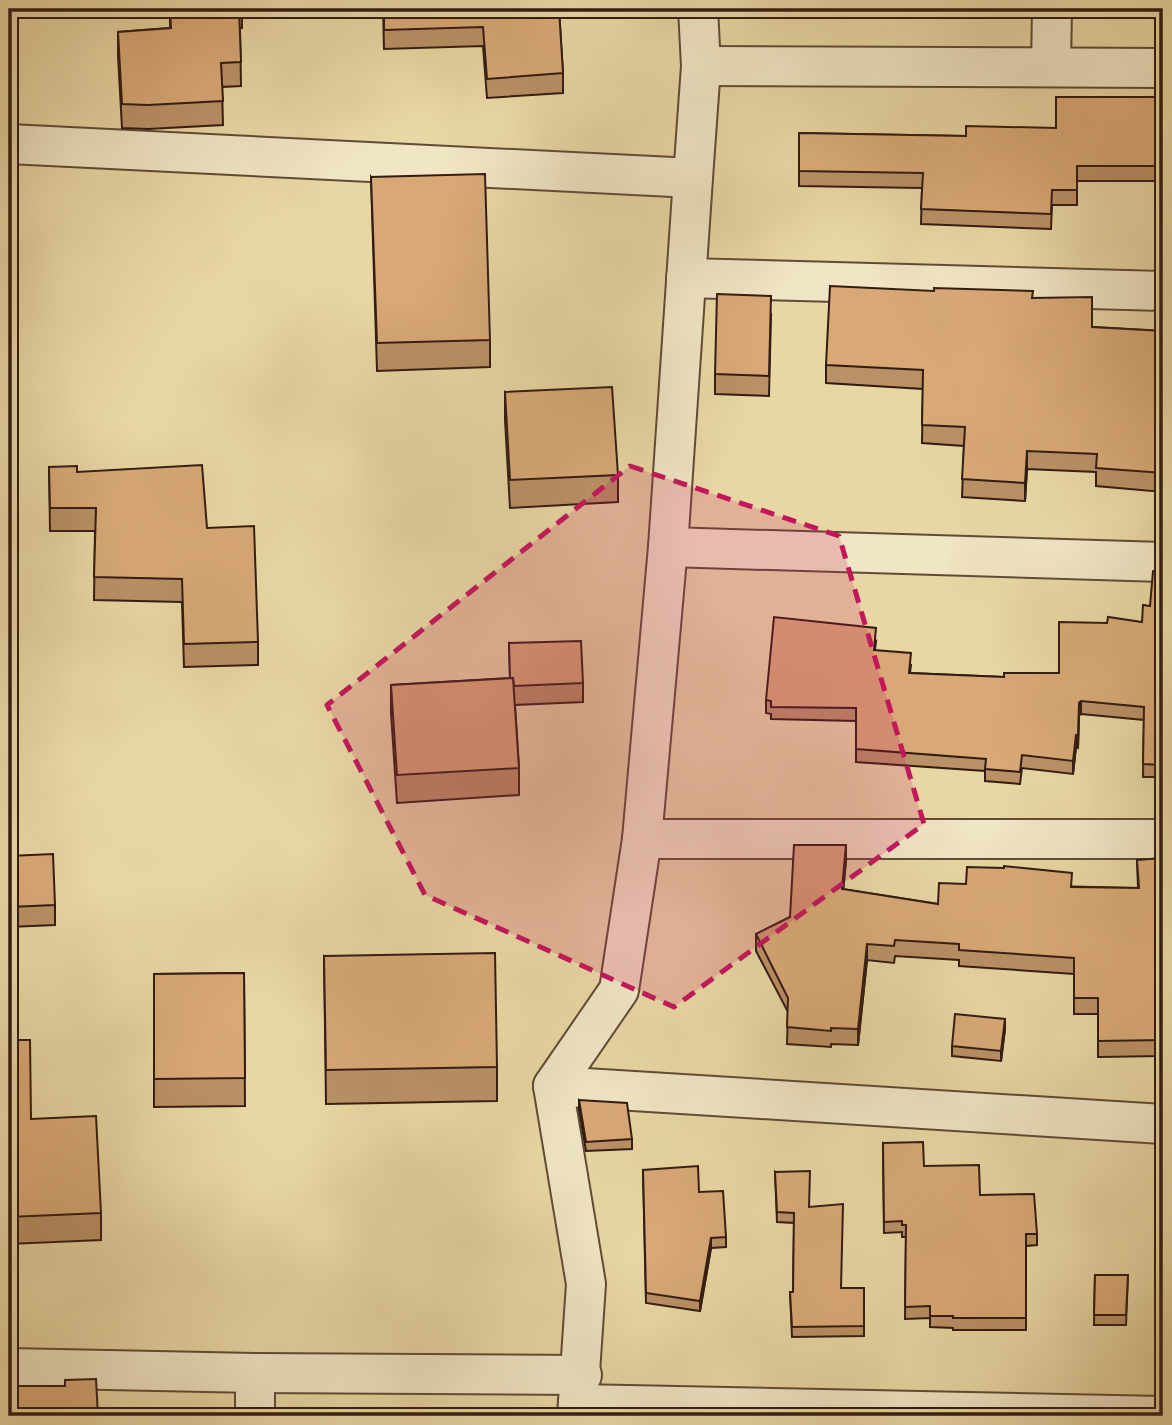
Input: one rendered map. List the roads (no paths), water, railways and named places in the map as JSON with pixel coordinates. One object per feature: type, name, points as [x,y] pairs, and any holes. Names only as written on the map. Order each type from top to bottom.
[{"type":"street","points":[[579,1398],[586,1284],[553,1086],[620,990],[642,839],[668,547],[701,66],[698,9]]},
{"type":"street","points":[[1051,66],[1052,9]]},
{"type":"street","points":[[701,66],[1163,68]]},
{"type":"street","points":[[9,144],[693,178]]},
{"type":"street","points":[[686,278],[1163,291]]},
{"type":"street","points":[[668,547],[1163,562]]},
{"type":"street","points":[[642,839],[1163,839]]},
{"type":"street","points":[[553,1086],[1163,1124]]},
{"type":"street","points":[[9,1368],[254,1373],[579,1398],[1163,1416]]},
{"type":"street","points":[[254,1373],[255,1416]]}]
